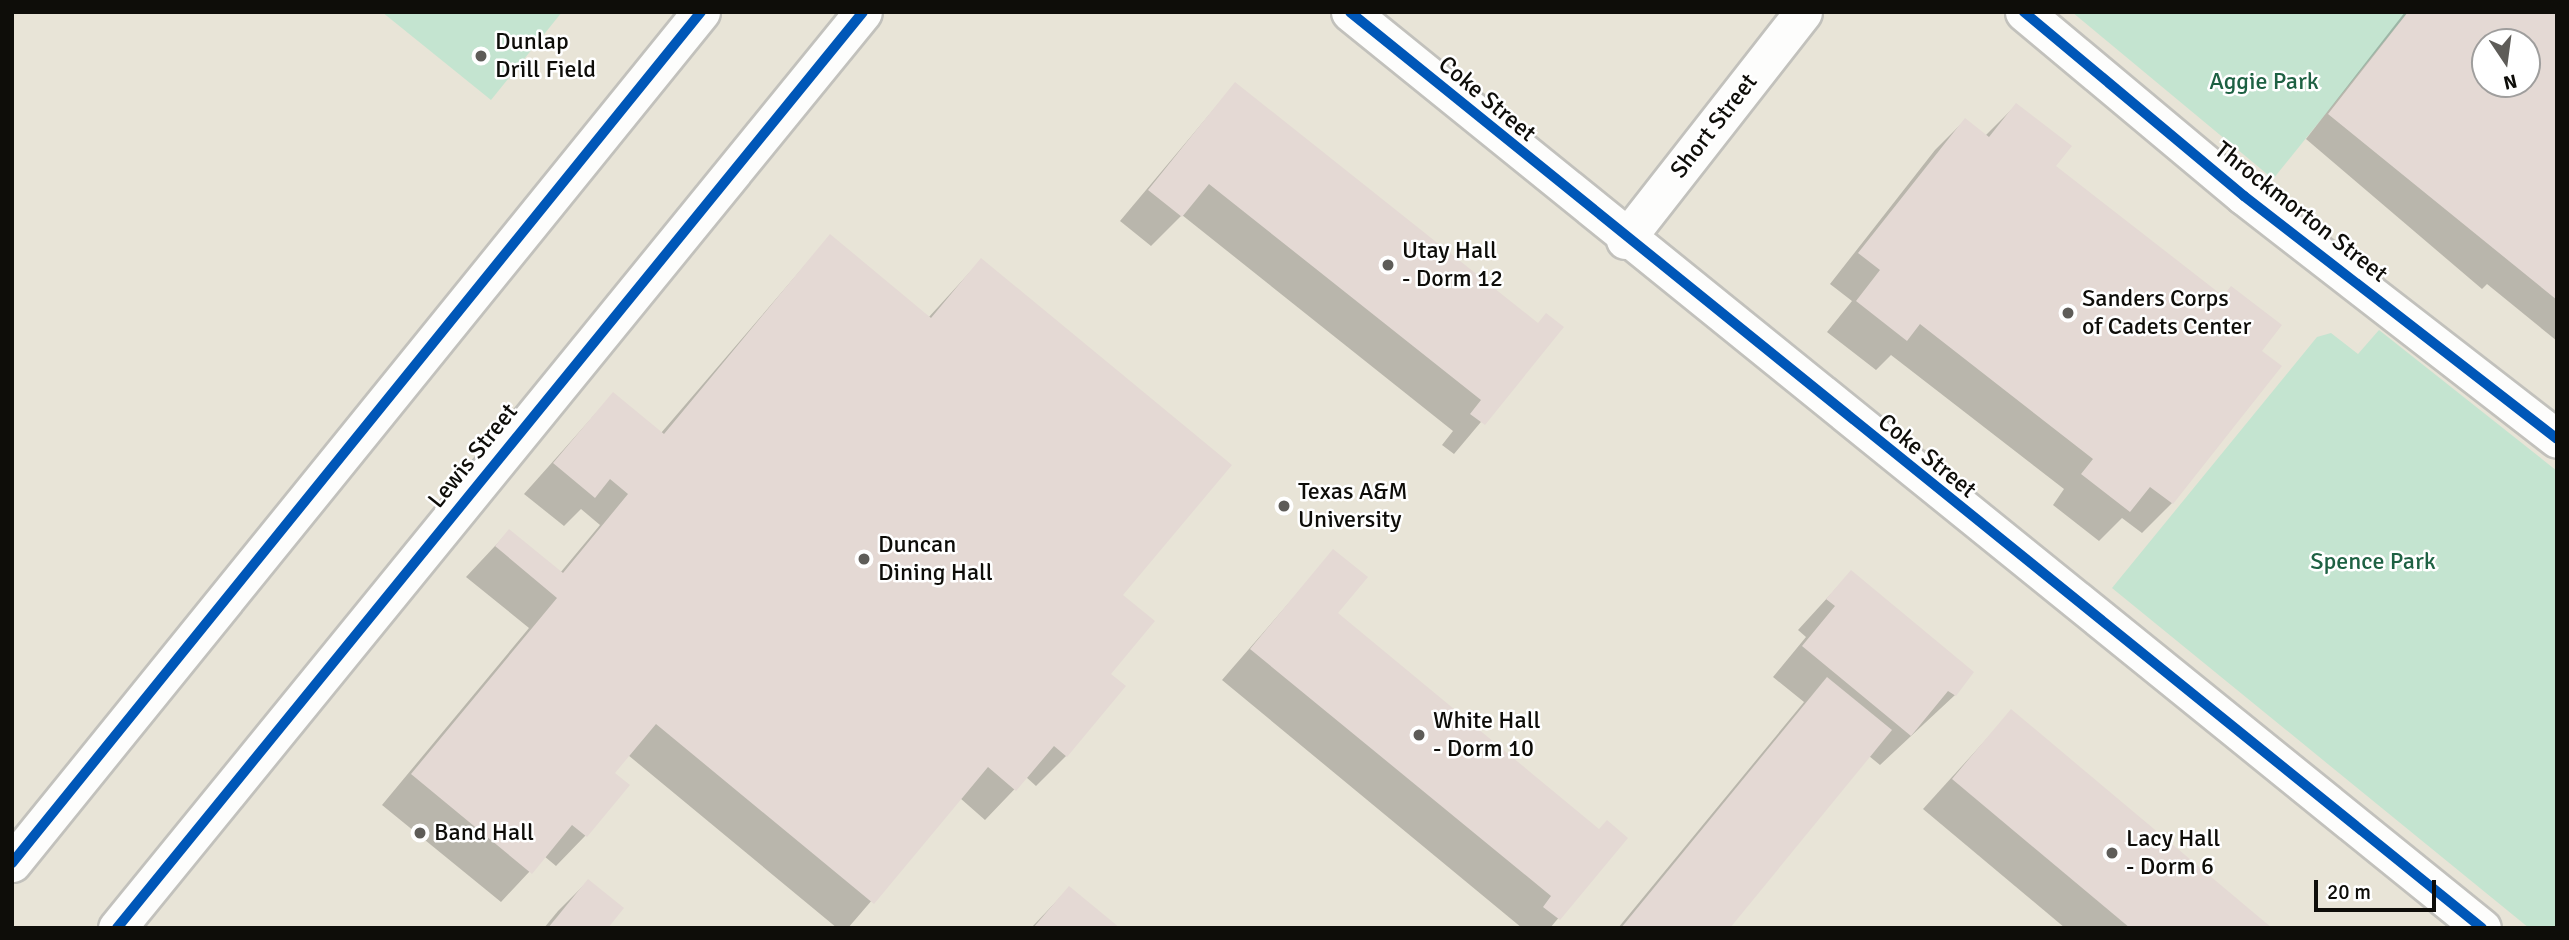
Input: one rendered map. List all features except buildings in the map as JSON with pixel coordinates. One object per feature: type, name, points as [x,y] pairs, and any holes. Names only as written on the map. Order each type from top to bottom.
[{"type":"street","points":[[12,863],[702,12]]},
{"type":"street","name":"Lewis Street","points":[[117,928],[863,12]]},
{"type":"street","name":"Coke Street","points":[[1350,12],[1625,240],[2482,928]]},
{"type":"street","name":"Short Street","points":[[1625,240],[1802,12]]},
{"type":"street","name":"Throckmorton Street","points":[[2024,12],[2244,197],[2557,439]]},
{"type":"shaded area","name":"Texas A&M University","points":[[12,12],[2557,12],[2557,928],[12,928]]},
{"type":"green space","name":"Dunlap Drill Field","points":[[382,12],[562,12],[491,100]]},
{"type":"green space","name":"Aggie Park","points":[[2072,12],[2408,12],[2273,179]]},
{"type":"green space","name":"Spence Park","points":[[2379,330],[2557,471],[2557,928],[2529,928],[2112,588],[2317,337],[2331,333],[2358,354]]},
{"type":"cycle path","points":[[12,863],[701,12]]},
{"type":"cycle path","points":[[117,928],[863,12]]},
{"type":"cycle path","points":[[1350,12],[2482,928]]},
{"type":"cycle path","points":[[2024,12],[2244,196],[2557,439]]},
{"type":"place","name":"Dunlap Drill Field","points":[[481,56]]},
{"type":"place","name":"Utay Hall - Dorm 12","points":[[1388,265]]},
{"type":"place","name":"Sanders Corps of Cadets Center","points":[[2068,313]]},
{"type":"place","name":"Texas A&M University","points":[[1284,506]]},
{"type":"place","name":"Duncan Dining Hall","points":[[864,559]]},
{"type":"place","name":"White Hall - Dorm 10","points":[[1419,735]]},
{"type":"place","name":"Band Hall","points":[[420,833]]},
{"type":"place","name":"Lacy Hall - Dorm 6","points":[[2112,853]]}]
